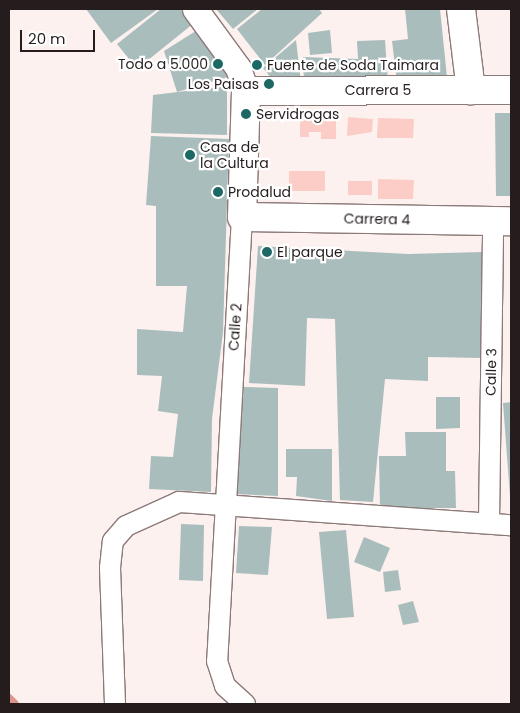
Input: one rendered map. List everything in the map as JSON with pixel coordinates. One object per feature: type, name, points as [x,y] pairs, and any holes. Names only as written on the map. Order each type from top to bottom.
[{"type":"main road","points":[[461,9],[471,90]]},
{"type":"main road","name":"Carrera 5","points":[[246,91],[511,90]]},
{"type":"main road","name":"Calle 2","points":[[242,217],[246,91]]},
{"type":"main road","name":"Carrera 4","points":[[242,217],[502,221]]},
{"type":"street","name":"Calle 2","points":[[195,9],[238,68],[246,91]]},
{"type":"street","name":"Calle 2","points":[[242,217],[224,503],[217,661],[225,686],[245,704]]},
{"type":"street","name":"Calle 3","points":[[489,522],[502,221]]},
{"type":"street","points":[[115,704],[110,568],[113,541],[126,526],[179,502],[224,503],[511,525]]},
{"type":"shaded area","points":[[348,117],[373,119],[372,132],[347,136]]},
{"type":"shaded area","points":[[300,118],[336,118],[336,139],[321,139],[321,132],[309,132],[309,137],[300,137]]},
{"type":"shaded area","points":[[378,118],[414,119],[413,138],[377,138]]},
{"type":"shaded area","points":[[289,171],[325,171],[325,191],[289,191]]},
{"type":"shaded area","points":[[378,179],[414,180],[413,199],[378,199]]},
{"type":"shaded area","points":[[348,181],[372,181],[372,195],[348,195]]},
{"type":"building","points":[[86,9],[158,9],[111,43]]},
{"type":"building","points":[[161,9],[190,9],[199,19],[137,69],[117,44]]},
{"type":"building","points":[[216,9],[258,9],[233,29]]},
{"type":"building","points":[[262,9],[319,9],[322,13],[265,65],[237,29]]},
{"type":"building","points":[[405,9],[440,9],[447,77],[397,82],[392,41],[408,39]]},
{"type":"building","points":[[199,29],[228,77],[177,92],[164,51]]},
{"type":"building","points":[[330,30],[332,53],[310,55],[308,33]]},
{"type":"building","points":[[296,40],[301,82],[276,84],[263,68]]},
{"type":"building","points":[[385,40],[388,82],[304,83],[303,57],[358,59],[357,41]]},
{"type":"building","points":[[227,86],[227,135],[151,133],[153,95]]},
{"type":"building","points":[[495,113],[511,113],[511,196],[496,196]]},
{"type":"building","points":[[151,136],[229,139],[223,332],[212,419],[211,492],[149,489],[151,456],[173,457],[178,414],[158,411],[162,376],[137,375],[137,329],[183,332],[187,286],[156,286],[156,206],[146,205]]},
{"type":"building","points":[[258,246],[408,254],[482,252],[482,358],[428,357],[428,381],[385,379],[373,502],[340,500],[335,319],[307,318],[305,386],[249,383]]},
{"type":"building","points":[[244,387],[278,388],[278,496],[235,494]]},
{"type":"building","points":[[436,397],[460,397],[460,428],[436,429]]},
{"type":"building","points":[[511,402],[511,496],[510,496],[503,403]]},
{"type":"building","points":[[405,432],[446,432],[446,471],[455,471],[456,508],[380,508],[379,456],[406,456]]},
{"type":"building","points":[[286,449],[332,449],[332,501],[296,496],[297,477],[286,477]]},
{"type":"building","points":[[181,524],[204,525],[203,581],[179,580]]},
{"type":"building","points":[[239,526],[272,527],[268,575],[236,573]]},
{"type":"building","points":[[346,530],[354,617],[327,619],[319,532]]},
{"type":"building","points":[[364,537],[390,548],[380,572],[354,562]]},
{"type":"building","points":[[398,570],[401,590],[385,592],[383,572]]},
{"type":"building","points":[[413,601],[419,622],[403,625],[398,605]]},
{"type":"waterway","points":[[9,698],[15,704]]},
{"type":"place","name":"Todo a 5.000","points":[[218,64]]},
{"type":"place","name":"Fuente de Soda Taimara","points":[[257,65]]},
{"type":"place","name":"Los Paisas","points":[[269,84]]},
{"type":"place","name":"Servidrogas","points":[[246,114]]},
{"type":"place","name":"Casa de la Cultura","points":[[190,155]]},
{"type":"place","name":"Prodalud","points":[[218,192]]},
{"type":"place","name":"El parque","points":[[267,252]]}]
